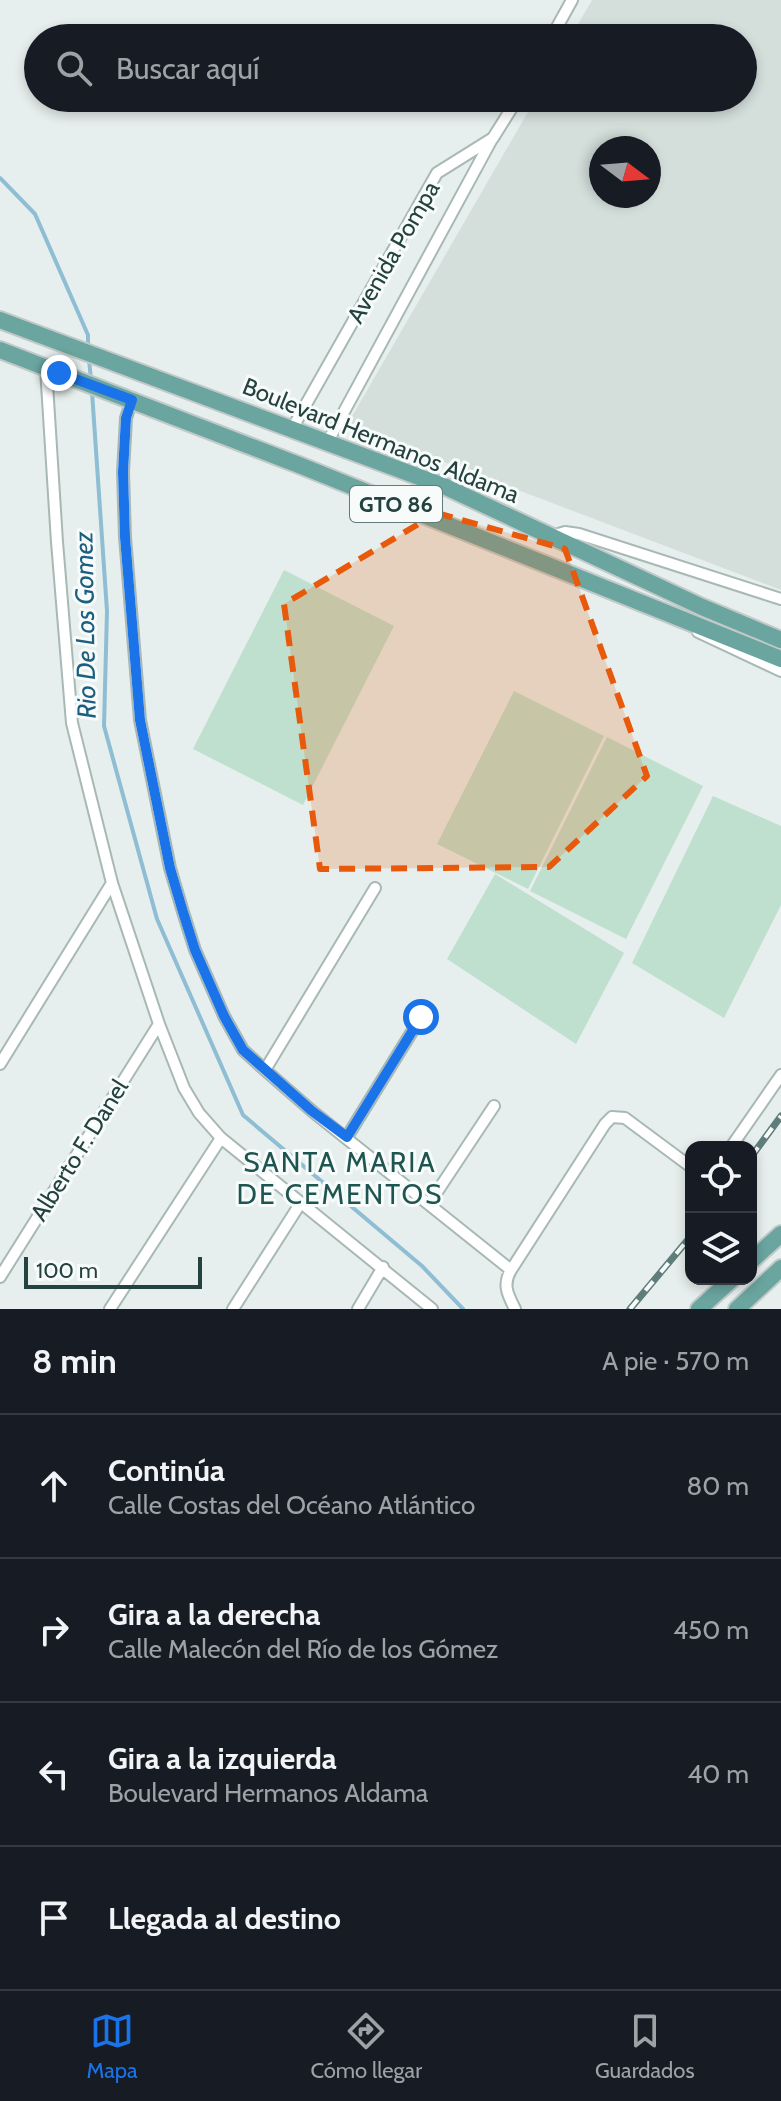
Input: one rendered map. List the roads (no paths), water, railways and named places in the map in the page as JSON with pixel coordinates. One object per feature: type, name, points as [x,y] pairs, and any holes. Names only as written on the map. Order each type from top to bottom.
[{"type":"main road","name":"Boulevard Hermanos Aldama","points":[[0,320],[446,487],[702,607],[781,640]]},
{"type":"main road","name":"GTO 86","points":[[0,350],[299,465],[781,659]]},
{"type":"main road","points":[[299,465],[319,440]]},
{"type":"main road","points":[[757,1256],[781,1234]]},
{"type":"main road","points":[[737,1309],[781,1268]]},
{"type":"main road","points":[[699,1309],[725,1285]]},
{"type":"street","points":[[559,24],[572,0]]},
{"type":"street","name":"Avenida Pompa","points":[[292,429],[437,173],[493,138],[509,112]]},
{"type":"street","points":[[319,440],[493,138]]},
{"type":"street","points":[[53,370],[64,642],[72,723],[112,883],[184,1088],[199,1113],[221,1138],[432,1309]]},
{"type":"street","points":[[126,398],[123,472],[125,537],[140,720],[170,868],[195,950],[233,1036],[243,1050],[312,1111],[511,1270]]},
{"type":"street","points":[[552,536],[565,532],[579,534],[781,599]]},
{"type":"street","points":[[672,616],[714,642],[781,671]]},
{"type":"street","points":[[0,1064],[112,883]]},
{"type":"street","points":[[265,1070],[375,888]]},
{"type":"street","points":[[347,1137],[421,1017]]},
{"type":"street","name":"Alberto F. Danel","points":[[0,1277],[159,1024]]},
{"type":"street","points":[[735,1141],[781,1075]]},
{"type":"street","points":[[429,1204],[494,1106]]},
{"type":"street","points":[[515,1309],[506,1287],[506,1278],[612,1117],[625,1118],[685,1163]]},
{"type":"street","points":[[110,1309],[221,1138]]},
{"type":"street","points":[[233,1309],[300,1204]]},
{"type":"street","points":[[358,1309],[383,1267]]},
{"type":"waterway","name":"Rio De Los Gomez","points":[[0,178],[35,214],[88,335],[88,348]]},
{"type":"waterway","name":"Rio De Los Gomez","points":[[89,360],[91,379]]},
{"type":"waterway","name":"Rio De Los Gomez","points":[[92,392],[107,611],[104,726],[157,919],[243,1115],[422,1266],[463,1309]]},
{"type":"railway","points":[[757,1149],[781,1116]]},
{"type":"railway","points":[[630,1309],[685,1243]]},
{"type":"district","name":"SANTA MARIA DE CEMENTOS","points":[[340,1178]]}]
